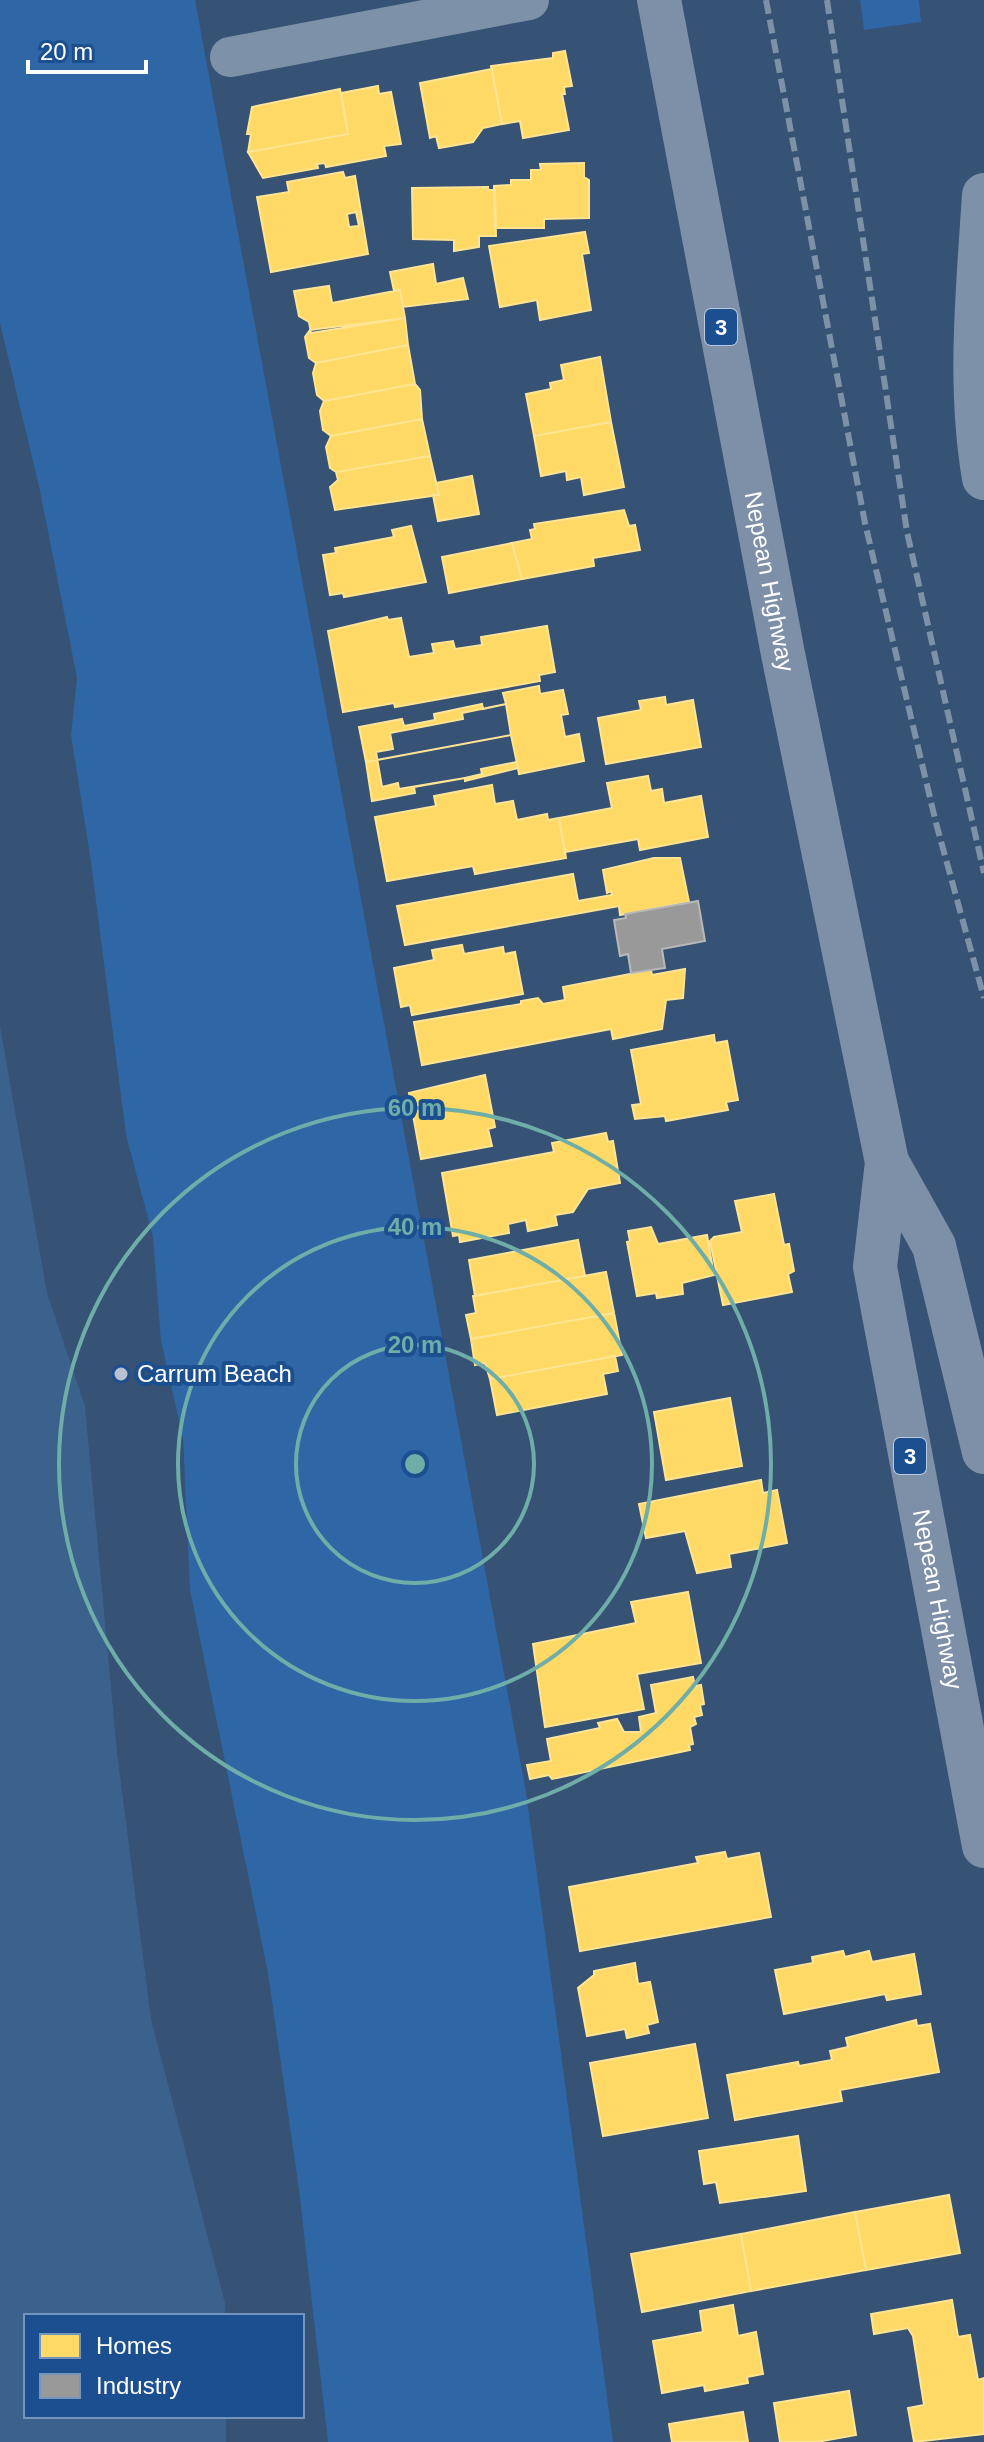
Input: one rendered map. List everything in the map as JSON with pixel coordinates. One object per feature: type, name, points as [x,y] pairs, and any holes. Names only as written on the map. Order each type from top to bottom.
[{"type":"highway","name":"Nepean Highway","points":[[659,0],[783,654],[887,1162],[934,1246],[984,1452]]},
{"type":"highway","name":"Nepean Highway","points":[[887,1162],[875,1267],[975,1746],[984,1846]]},
{"type":"street","points":[[230,57],[529,0]]},
{"type":"street","points":[[984,195],[976,349],[977,416],[984,478]]},
{"type":"shaded area","points":[[0,0],[195,0],[526,1792],[613,2442],[328,2442],[299,2190],[268,1973],[190,1590],[183,1438],[161,1341],[153,1237],[126,1135],[91,862],[71,735],[77,678],[40,491],[0,323]]},
{"type":"shaded area","points":[[860,0],[919,0],[921,22],[864,30]]},
{"type":"shaded area","points":[[0,1026],[47,1293],[85,1406],[117,1752],[151,2019],[225,2303],[225,2314],[24,2314],[24,2418],[226,2418],[226,2442],[0,2442]]},
{"type":"building: Homes","points":[[565,51],[572,86],[564,87],[565,94],[562,94],[569,130],[523,138],[520,121],[502,124],[491,66],[553,58],[553,53]]},
{"type":"building: Homes","points":[[492,69],[502,124],[483,128],[473,142],[439,148],[436,136],[430,138],[420,83]]},
{"type":"building: Homes","points":[[378,86],[379,94],[391,92],[401,144],[384,146],[386,156],[326,167],[325,163],[317,164],[318,168],[263,178],[248,152],[348,134],[341,93]]},
{"type":"building: Homes","points":[[340,89],[348,134],[248,152],[251,134],[247,134],[252,107]]},
{"type":"building: Homes","points":[[584,163],[584,177],[589,180],[589,218],[544,219],[544,228],[495,228],[494,186],[511,185],[511,180],[531,180],[531,170],[541,170],[540,164]]},
{"type":"building: Homes","points":[[343,172],[345,178],[355,176],[368,254],[271,272],[257,197],[289,192],[287,182]],"holes":[[[356,212],[359,226],[349,227],[347,214]]]},
{"type":"building: Homes","points":[[488,187],[488,190],[495,190],[496,236],[479,236],[479,247],[454,251],[454,240],[413,239],[412,188]]},
{"type":"building: Homes","points":[[585,232],[589,253],[582,254],[591,310],[540,320],[537,300],[500,307],[489,246]]},
{"type":"building: Homes","points":[[433,264],[436,284],[463,278],[468,299],[403,307],[400,290],[394,291],[390,272]]},
{"type":"building: Homes","points":[[329,286],[332,303],[400,290],[405,318],[311,333],[309,322],[299,316],[294,291]]},
{"type":"building: Homes","points":[[405,318],[408,345],[316,363],[309,358],[305,337],[310,330]]},
{"type":"building: Homes","points":[[408,345],[415,384],[324,401],[317,395],[313,373],[316,363]]},
{"type":"building: Homes","points":[[600,357],[611,422],[534,436],[526,394],[551,389],[550,383],[564,380],[561,365]]},
{"type":"building: Homes","points":[[415,384],[420,390],[422,419],[331,436],[323,430],[320,411],[324,401]]},
{"type":"building: Homes","points":[[422,419],[430,456],[336,472],[330,468],[326,447],[331,436]]},
{"type":"building: Homes","points":[[611,422],[624,487],[584,495],[581,477],[567,480],[566,471],[541,476],[534,436]]},
{"type":"building: Homes","points":[[430,456],[439,495],[335,510],[330,487],[338,480],[336,472]]},
{"type":"building: Homes","points":[[472,476],[479,514],[438,521],[433,495],[439,495],[436,483]]},
{"type":"building: Homes","points":[[624,510],[629,526],[635,525],[640,550],[593,558],[594,566],[522,579],[512,543],[532,539],[530,530],[535,529],[534,524]]},
{"type":"building: Homes","points":[[411,526],[426,582],[344,597],[343,593],[330,595],[323,555],[336,553],[335,548],[394,537],[392,530]]},
{"type":"building: Homes","points":[[512,543],[522,579],[449,593],[442,557]]},
{"type":"building: Homes","points":[[387,617],[388,620],[401,618],[409,657],[434,653],[432,644],[453,641],[455,649],[482,645],[481,637],[547,626],[555,672],[539,675],[540,681],[395,707],[394,703],[343,712],[328,631]]},
{"type":"building: Homes","points":[[539,686],[540,694],[563,690],[568,714],[561,715],[565,737],[579,734],[584,761],[519,774],[517,762],[481,769],[482,774],[465,778],[399,789],[398,783],[382,787],[376,752],[393,749],[390,733],[463,719],[462,713],[506,704],[503,693]]},
{"type":"building: Homes","points":[[665,697],[666,705],[693,700],[701,747],[606,764],[598,718],[641,710],[639,701]]},
{"type":"building: Homes","points":[[482,704],[483,709],[506,704],[511,735],[366,762],[359,727],[402,719],[404,726],[435,720],[434,714]]},
{"type":"building: Homes","points":[[511,735],[518,768],[465,781],[465,778],[414,787],[415,793],[372,801],[366,762]]},
{"type":"building: Homes","points":[[648,776],[651,791],[662,789],[664,803],[701,796],[708,837],[640,850],[638,839],[565,852],[559,818],[612,808],[607,783]]},
{"type":"building: Homes","points":[[492,785],[495,804],[513,801],[517,820],[547,814],[548,820],[559,818],[566,858],[475,874],[473,866],[387,881],[375,817],[436,806],[434,796]]},
{"type":"building: Homes","points":[[654,858],[680,858],[689,902],[620,915],[619,906],[405,945],[397,906],[573,874],[578,901],[612,895],[611,891],[607,893],[603,870]]},
{"type":"building: Homes","points":[[462,945],[464,954],[503,947],[504,954],[515,952],[523,994],[412,1015],[410,1005],[401,1007],[394,968],[434,960],[432,950]]},
{"type":"building: Homes","points":[[685,969],[683,998],[666,1000],[662,1029],[613,1039],[611,1029],[422,1065],[414,1022],[521,1004],[521,1001],[538,998],[543,1004],[565,1000],[563,987],[651,970],[652,975]]},
{"type":"building: Homes","points":[[714,1035],[715,1043],[727,1041],[738,1100],[726,1102],[728,1110],[666,1121],[665,1116],[635,1119],[632,1105],[641,1104],[631,1050]]},
{"type":"building: Homes","points":[[485,1075],[495,1127],[488,1129],[492,1146],[421,1159],[409,1093]]},
{"type":"building: Homes","points":[[606,1133],[608,1142],[613,1141],[620,1183],[588,1189],[573,1212],[555,1215],[557,1225],[528,1231],[526,1220],[508,1224],[509,1233],[460,1242],[459,1235],[453,1236],[442,1173],[554,1152],[552,1143]]},
{"type":"building: Homes","points":[[774,1194],[784,1245],[789,1244],[794,1271],[788,1274],[792,1292],[723,1305],[710,1241],[714,1237],[742,1232],[735,1201]]},
{"type":"building: Homes","points":[[651,1227],[658,1244],[707,1235],[714,1275],[682,1283],[683,1294],[657,1298],[656,1293],[637,1296],[627,1242],[630,1241],[628,1231]]},
{"type":"building: Homes","points":[[578,1240],[585,1276],[475,1296],[469,1260]]},
{"type":"building: Homes","points":[[606,1272],[614,1313],[471,1339],[466,1315],[476,1313],[473,1296]]},
{"type":"building: Homes","points":[[614,1313],[622,1355],[490,1379],[485,1363],[475,1365],[471,1339]]},
{"type":"building: Homes","points":[[615,1356],[618,1371],[603,1374],[607,1394],[497,1415],[490,1379]]},
{"type":"building: Homes","points":[[730,1398],[742,1466],[666,1480],[654,1412]]},
{"type":"building: Homes","points":[[761,1480],[763,1493],[777,1490],[787,1543],[729,1554],[731,1567],[697,1573],[685,1531],[646,1538],[639,1504]]},
{"type":"building: Homes","points":[[688,1592],[701,1663],[637,1674],[644,1709],[545,1727],[533,1644],[636,1623],[631,1602]]},
{"type":"building: Homes","points":[[693,1677],[695,1686],[701,1685],[704,1704],[700,1705],[702,1715],[694,1717],[696,1724],[690,1727],[693,1744],[689,1745],[690,1750],[552,1779],[549,1775],[530,1779],[527,1765],[551,1761],[547,1739],[600,1728],[598,1723],[617,1719],[624,1732],[641,1732],[639,1717],[656,1713],[651,1685]]},
{"type":"building: Homes","points":[[725,1852],[727,1859],[759,1853],[771,1917],[580,1951],[569,1887],[698,1863],[696,1857]]},
{"type":"building: Homes","points":[[843,1951],[845,1957],[869,1951],[872,1962],[914,1954],[921,1994],[887,2000],[885,1994],[784,2014],[775,1970],[813,1963],[812,1957]]},
{"type":"building: Homes","points":[[635,1963],[638,1984],[650,1982],[658,2022],[647,2025],[649,2033],[627,2038],[625,2029],[587,2036],[578,1988],[594,1975],[594,1971]]},
{"type":"building: Homes","points":[[916,2020],[917,2026],[930,2024],[939,2072],[840,2090],[842,2101],[735,2120],[727,2075],[798,2062],[799,2066],[832,2060],[830,2051],[848,2047],[846,2038]]},
{"type":"building: Homes","points":[[695,2044],[708,2118],[603,2136],[590,2063]]},
{"type":"building: Homes","points":[[798,2136],[806,2191],[720,2203],[716,2182],[704,2184],[699,2151]]},
{"type":"building: Homes","points":[[949,2195],[960,2253],[866,2270],[855,2212]]},
{"type":"building: Homes","points":[[855,2212],[866,2270],[751,2291],[741,2234]]},
{"type":"building: Homes","points":[[741,2234],[751,2291],[642,2312],[631,2254]]},
{"type":"building: Homes","points":[[952,2300],[958,2337],[970,2335],[978,2380],[984,2378],[984,2434],[914,2442],[908,2408],[924,2405],[913,2336],[908,2328],[874,2334],[871,2314]]},
{"type":"building: Homes","points":[[733,2305],[738,2336],[756,2332],[763,2374],[747,2377],[748,2383],[705,2391],[704,2385],[662,2393],[653,2341],[703,2332],[700,2311]]},
{"type":"building: Homes","points":[[849,2391],[856,2435],[817,2442],[780,2442],[774,2403]]},
{"type":"building: Homes","points":[[743,2412],[748,2442],[672,2442],[669,2424]]},
{"type":"building: Industry","points":[[698,901],[705,941],[662,949],[665,968],[631,973],[628,954],[620,956],[614,920],[626,918],[625,914]]},
{"type":"railway","points":[[766,0],[865,523],[936,823],[984,998]]},
{"type":"railway","points":[[827,0],[907,532],[984,873]]},
{"type":"place","name":"Carrum Beach","points":[[121,1374]]}]
